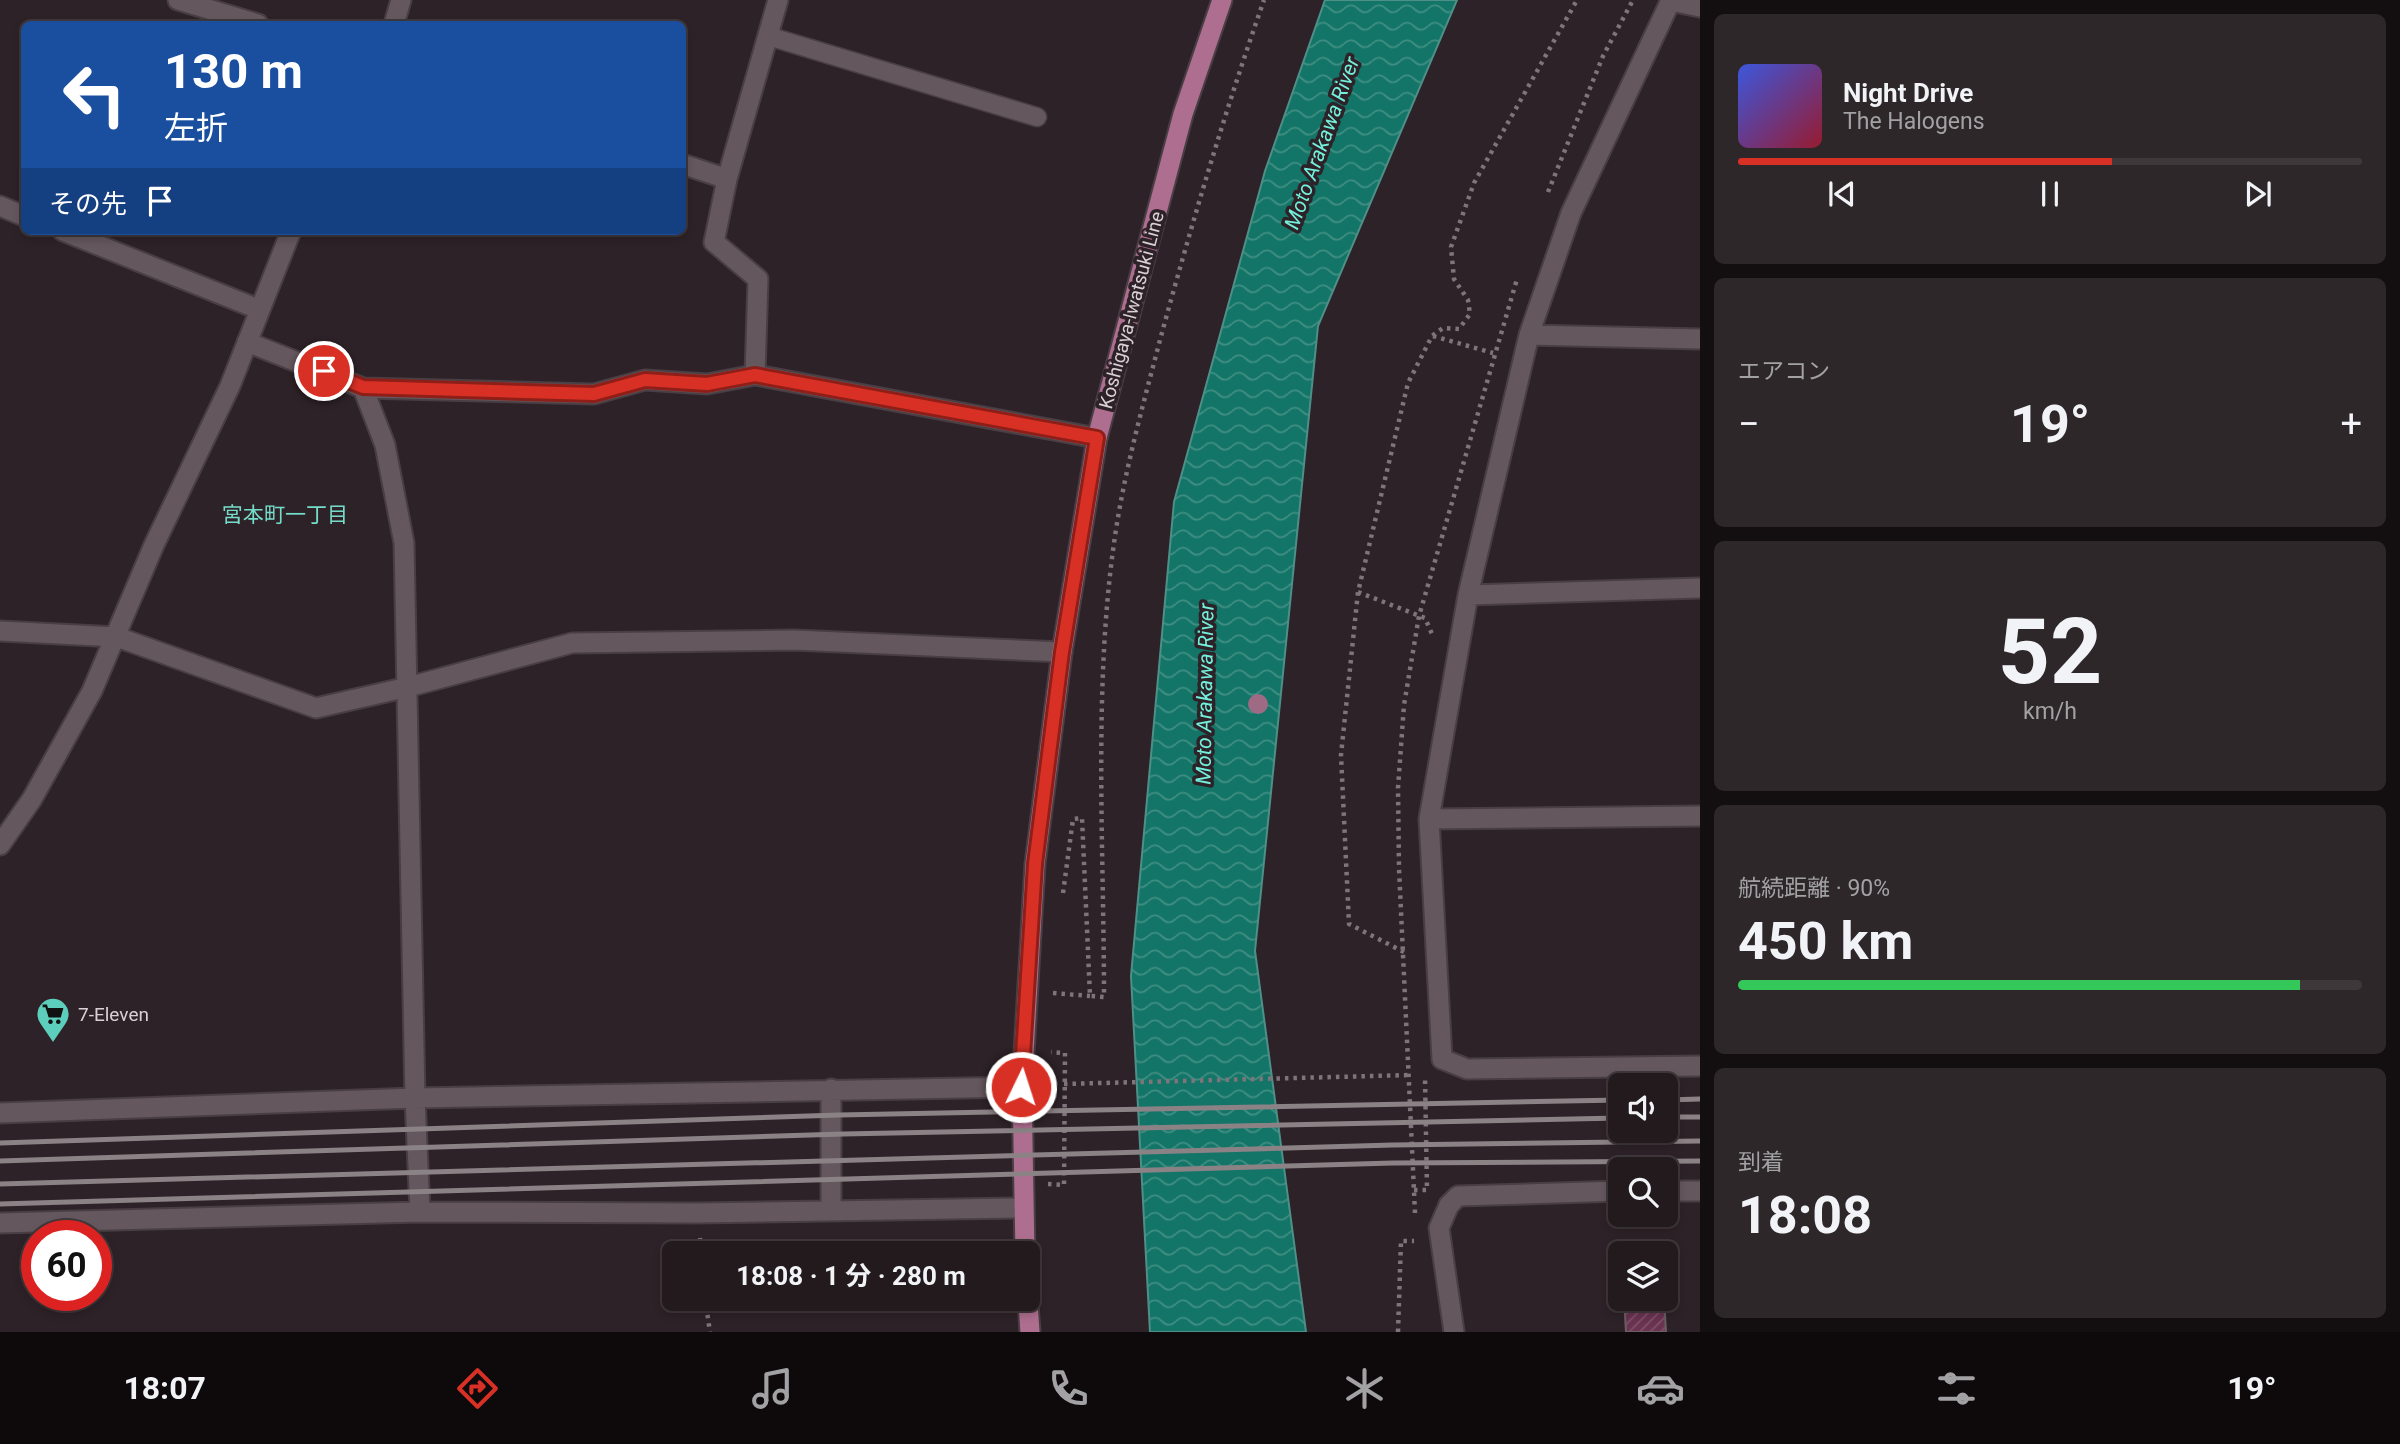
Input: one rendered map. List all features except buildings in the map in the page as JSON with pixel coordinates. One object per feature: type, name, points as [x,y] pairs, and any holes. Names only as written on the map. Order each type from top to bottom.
[{"type":"main road","name":"Koshigaya-Iwatsuki Line","points":[[1024,1241],[1021,1087],[1035,864],[1062,652],[1097,438],[1183,114],[1222,0]]},
{"type":"main road","points":[[1029,1311],[1030,1332]]},
{"type":"street","points":[[178,0],[248,21]]},
{"type":"street","points":[[395,21],[401,0]]},
{"type":"street","points":[[755,375],[758,279],[715,242],[727,179],[778,0]]},
{"type":"street","points":[[1700,7],[1671,0],[1571,213],[1529,335],[1468,595],[1429,819],[1442,1059],[1467,1069],[1700,1066]]},
{"type":"street","points":[[686,165],[727,179]]},
{"type":"street","points":[[0,206],[21,215]]},
{"type":"street","points":[[73,235],[258,309]]},
{"type":"street","points":[[0,845],[39,787],[92,691],[154,545],[203,446],[289,235]]},
{"type":"street","points":[[1529,335],[1700,339]]},
{"type":"street","points":[[247,342],[363,387],[594,394],[645,380],[707,384],[755,375],[1097,438]]},
{"type":"street","points":[[363,387],[385,445],[404,543],[415,1098],[421,1212]]},
{"type":"street","points":[[1468,595],[1700,588]]},
{"type":"street","points":[[0,631],[117,637],[316,708],[408,687],[572,643],[794,640],[1062,652]]},
{"type":"street","points":[[1429,819],[1700,816]]},
{"type":"street","points":[[0,1113],[415,1098],[1021,1087]]},
{"type":"street","points":[[831,1089],[831,1211]]},
{"type":"street","points":[[1454,1332],[1439,1228],[1449,1205],[1458,1196],[1608,1191]]},
{"type":"street","points":[[1678,1191],[1700,1191]]},
{"type":"street","points":[[0,1223],[421,1212],[1022,1208]]},
{"type":"lane","points":[[768,36],[1037,117]]},
{"type":"path","points":[[1050,993],[1104,997],[1104,681],[1107,610],[1115,535],[1133,445],[1176,282],[1264,0]]},
{"type":"path","points":[[1404,952],[1349,924],[1341,755],[1358,592],[1408,383],[1432,336],[1443,328],[1459,329],[1470,314],[1468,300],[1454,279],[1451,247],[1474,183],[1577,0]]},
{"type":"path","points":[[1432,336],[1493,353]]},
{"type":"path","points":[[1358,592],[1425,618],[1428,626]]},
{"type":"path","points":[[1062,899],[1073,819],[1082,818],[1090,996]]},
{"type":"path","points":[[1049,1005],[1052,979]]},
{"type":"path","points":[[1047,1040],[1047,1052],[1065,1052],[1065,1185],[1047,1184],[1047,1171]]},
{"type":"path","points":[[1414,1190],[1427,1190],[1425,1078],[1442,1059]]},
{"type":"path","points":[[1064,1084],[1411,1075]]},
{"type":"path","points":[[1398,1332],[1401,1241],[1414,1241]]},
{"type":"path","points":[[707,1311],[709,1332]]},
{"type":"water","name":"Moto Arakawa River","points":[[1325,0],[1457,0],[1318,326],[1255,951],[1306,1332],[1150,1332],[1131,976],[1174,502],[1265,171]]},
{"type":"railway","points":[[1678,1100],[1700,1099]]},
{"type":"railway","points":[[0,1143],[839,1115],[1608,1100]]},
{"type":"railway","points":[[1678,1117],[1700,1117]]},
{"type":"railway","points":[[0,1161],[843,1134],[1608,1118]]},
{"type":"railway","points":[[0,1184],[1393,1145],[1700,1141]]},
{"type":"railway","points":[[0,1204],[1393,1163],[1700,1161]]},
{"type":"place","name":"7-Eleven","points":[[53,1044]]},
{"type":"district","name":"宮本町一丁目","points":[[285,515]]},
{"type":"route","points":[[324,371],[363,387],[594,394],[645,380],[707,384],[755,375],[1097,438],[1062,652],[1035,864],[1021,1087]]}]
